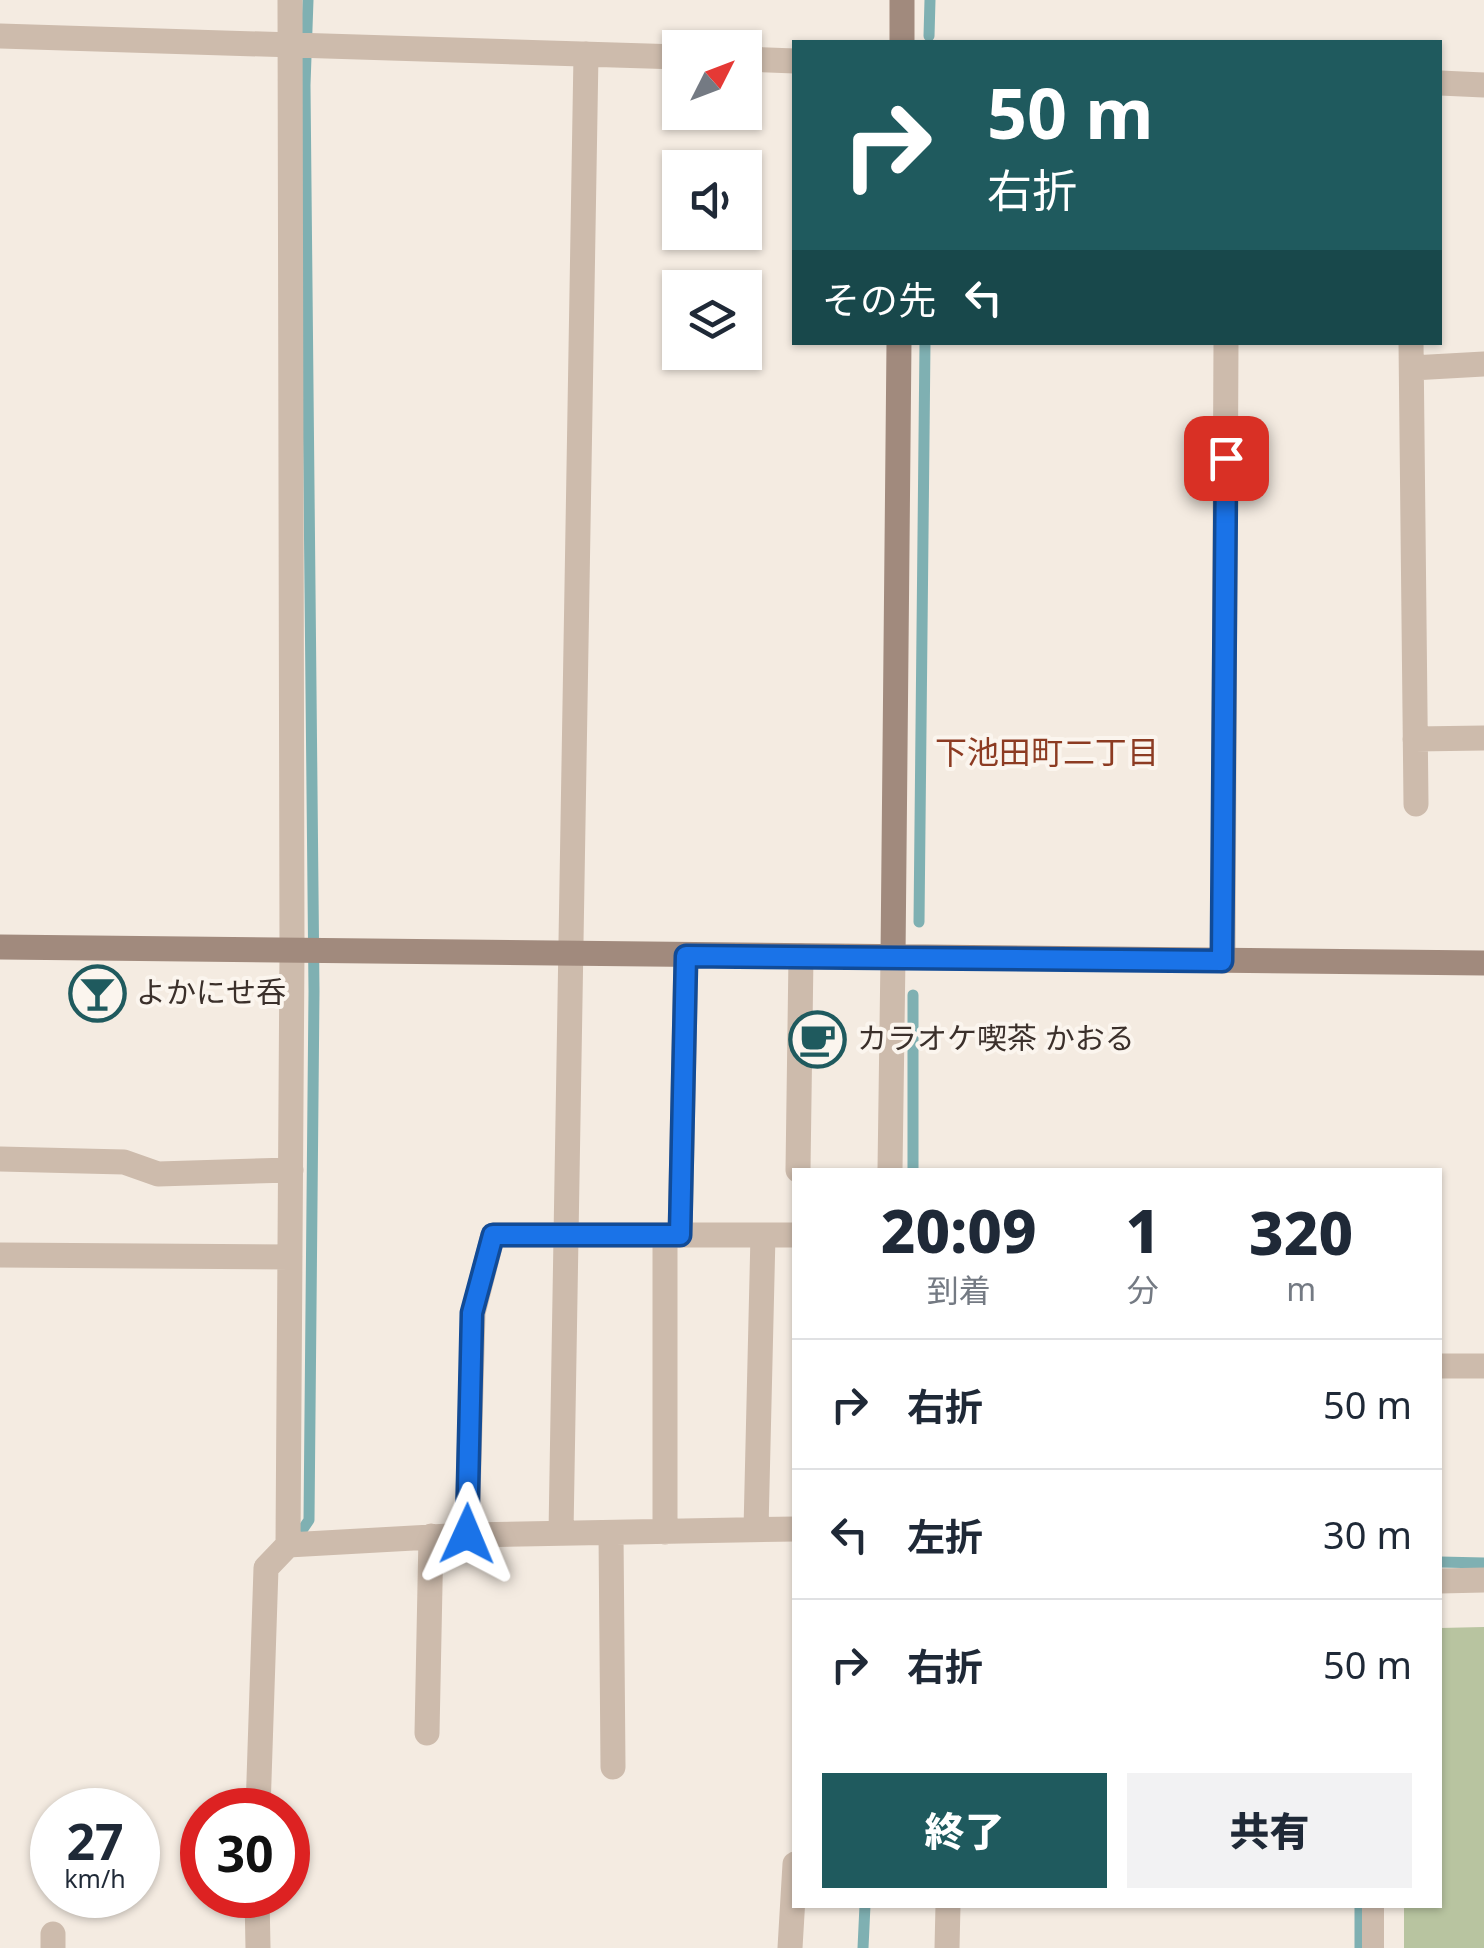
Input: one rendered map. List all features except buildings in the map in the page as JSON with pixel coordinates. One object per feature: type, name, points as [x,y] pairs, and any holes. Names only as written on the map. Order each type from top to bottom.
[{"type":"street","points":[[288,1545],[292,951],[290,0]]},
{"type":"street","points":[[902,0],[902,40]]},
{"type":"street","points":[[0,36],[662,56]]},
{"type":"street","points":[[561,1533],[586,54]]},
{"type":"street","points":[[762,60],[792,61]]},
{"type":"street","points":[[1442,83],[1484,85]]},
{"type":"street","points":[[890,1168],[899,345]]},
{"type":"street","points":[[1222,961],[1226,345]]},
{"type":"street","points":[[1416,804],[1412,355],[1484,364]]},
{"type":"street","points":[[1415,739],[1484,738]]},
{"type":"street","points":[[0,948],[1484,964]]},
{"type":"street","points":[[665,1532],[672,1235],[686,956]]},
{"type":"street","points":[[798,1168],[801,956]]},
{"type":"street","points":[[0,1160],[124,1162],[158,1174],[291,1170]]},
{"type":"street","points":[[467,1534],[472,1313],[493,1235],[792,1235]]},
{"type":"street","points":[[756,1529],[763,1235]]},
{"type":"street","points":[[0,1255],[290,1257]]},
{"type":"street","points":[[1442,1366],[1484,1366]]},
{"type":"street","points":[[259,1788],[266,1568],[288,1545],[467,1534],[792,1529]]},
{"type":"street","points":[[611,1532],[612,1767]]},
{"type":"street","points":[[427,1732],[431,1536]]},
{"type":"street","points":[[1442,1581],[1484,1580]]},
{"type":"street","points":[[790,1948],[792,1908]]},
{"type":"street","points":[[946,1948],[948,1908]]},
{"type":"street","points":[[257,1918],[258,1948]]},
{"type":"lane","points":[[1373,1908],[1373,1948]]},
{"type":"green space","points":[[1484,1627],[1484,1948],[1404,1948],[1404,1908],[1442,1908],[1442,1628]]},
{"type":"waterway","points":[[294,1542],[309,1520],[314,991],[305,85],[308,0]]},
{"type":"waterway","points":[[929,36],[930,0]]},
{"type":"waterway","points":[[919,922],[925,345]]},
{"type":"waterway","points":[[913,995],[913,1168]]},
{"type":"waterway","points":[[1442,1562],[1484,1563]]},
{"type":"waterway","points":[[863,1948],[865,1908]]},
{"type":"waterway","points":[[1360,1908],[1360,1948]]},
{"type":"place","name":"よかにせ呑","points":[[97,993]]},
{"type":"place","name":"カラオケ喫茶 かおる","points":[[818,1039]]},
{"type":"district","name":"下池田町二丁目","points":[[1047,753]]},
{"type":"route","points":[[467,1534],[472,1313],[493,1235],[680,1235],[686,956],[1222,961],[1226,458]]}]
